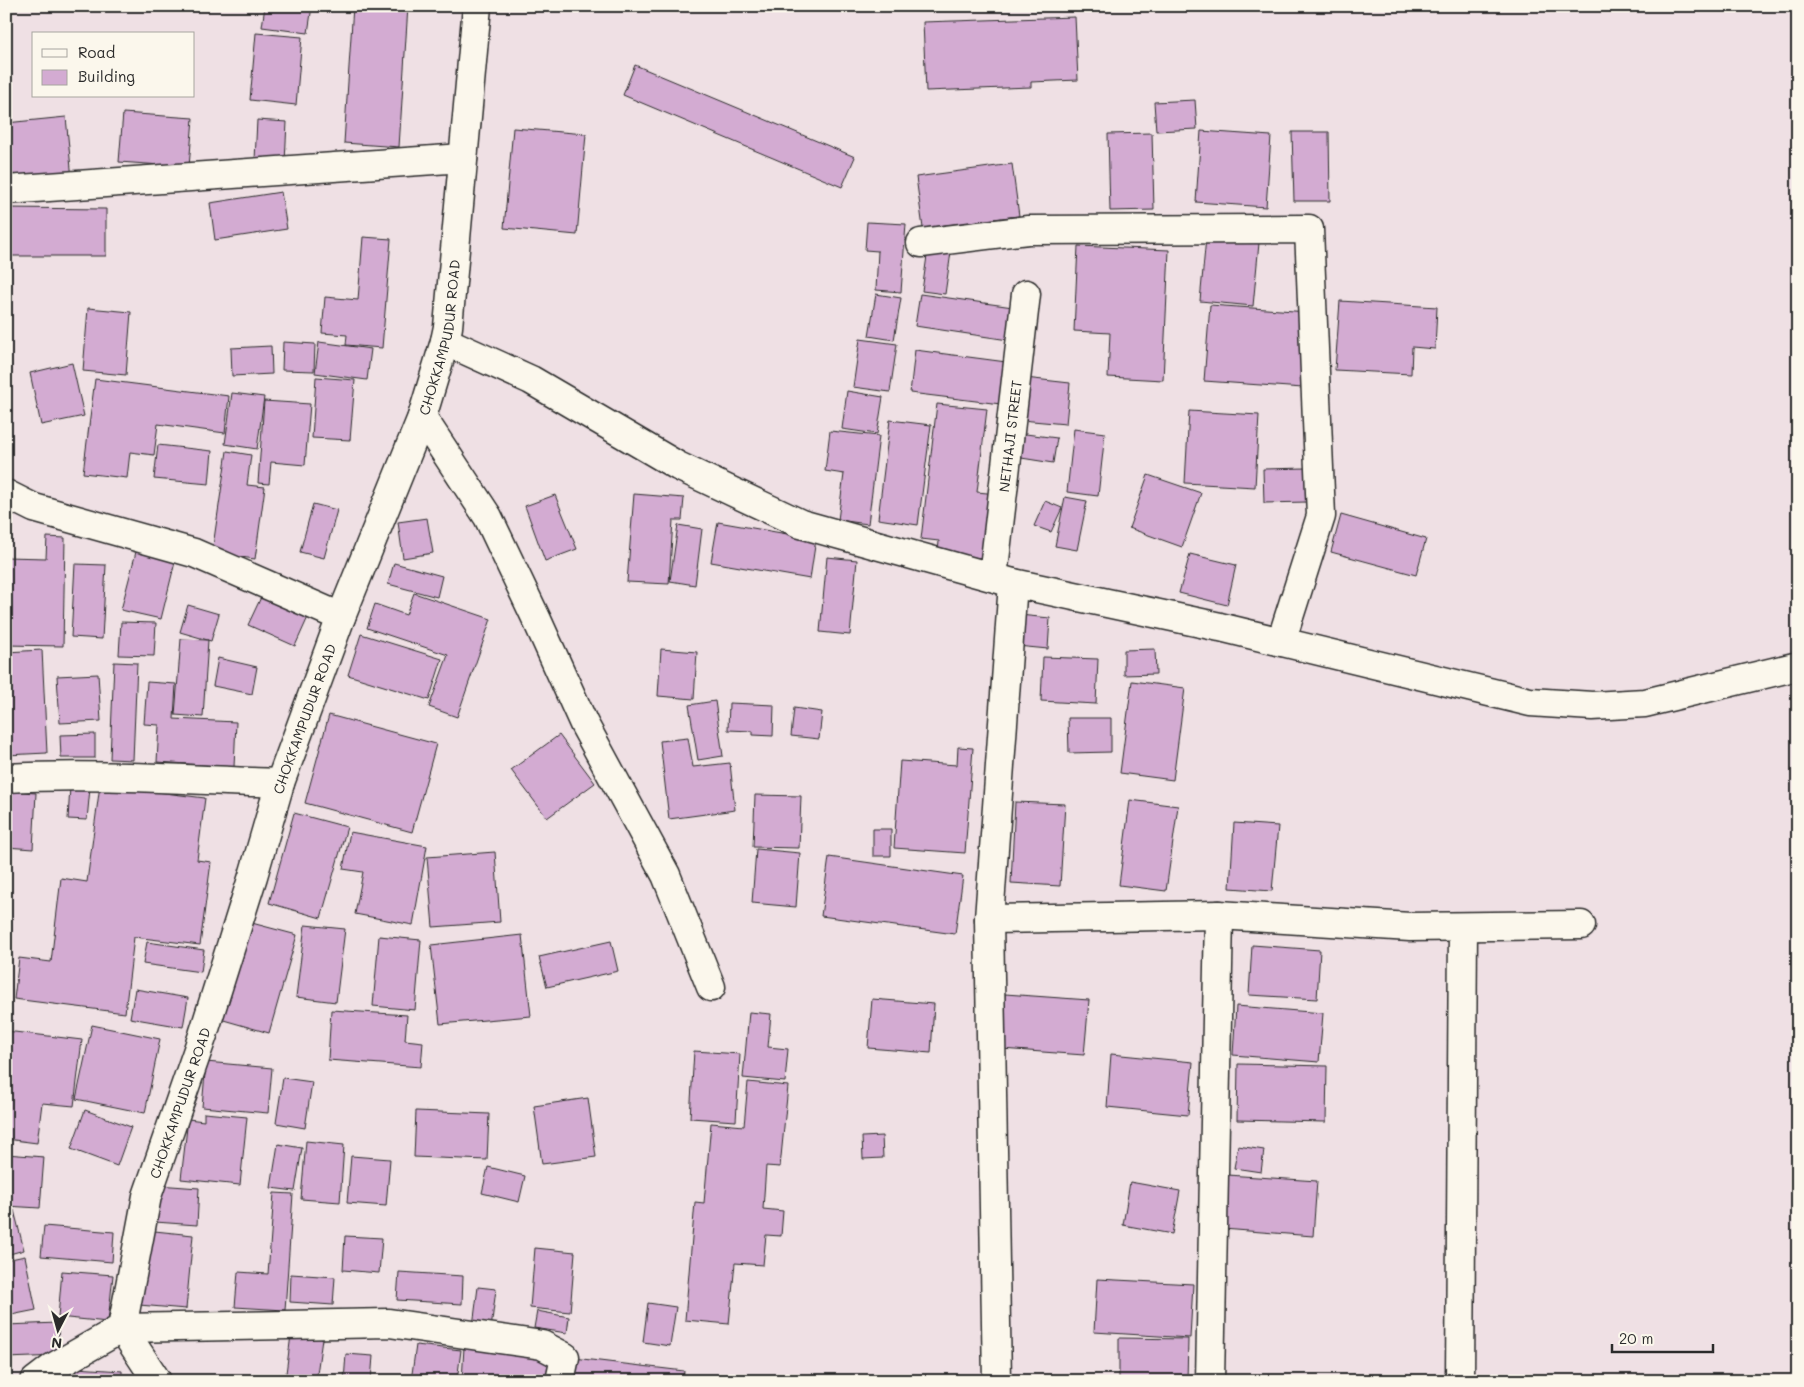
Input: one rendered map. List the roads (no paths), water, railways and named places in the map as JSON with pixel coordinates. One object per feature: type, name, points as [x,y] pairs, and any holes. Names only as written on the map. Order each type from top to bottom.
[{"type":"street","name":"CHOKKAMPUDUR ROAD","points":[[122,1328],[147,1196],[209,1016],[280,783],[341,617],[422,417],[448,327],[477,6]]},
{"type":"street","points":[[6,190],[463,158]]},
{"type":"street","points":[[921,243],[1028,230],[1309,229],[1321,516],[1281,642]]},
{"type":"street","name":"NETHAJI STREET","points":[[997,1381],[989,919],[1003,580],[1026,294]]},
{"type":"street","points":[[444,341],[531,380],[678,466],[801,524],[1003,580],[1220,627],[1530,702],[1592,706],[1645,703],[1798,666]]},
{"type":"street","points":[[422,417],[488,517],[584,724],[666,875],[711,987]]},
{"type":"street","points":[[6,494],[34,508],[194,554],[341,617]]},
{"type":"street","points":[[6,778],[36,776],[280,783]]},
{"type":"street","points":[[989,919],[1219,915],[1410,927],[1580,925]]},
{"type":"street","points":[[1210,1381],[1219,915]]},
{"type":"street","points":[[1460,1381],[1463,927]]},
{"type":"street","points":[[35,1381],[52,1368],[122,1328],[389,1323],[542,1345],[565,1357],[560,1381]]},
{"type":"street","points":[[122,1328],[156,1381]]}]
